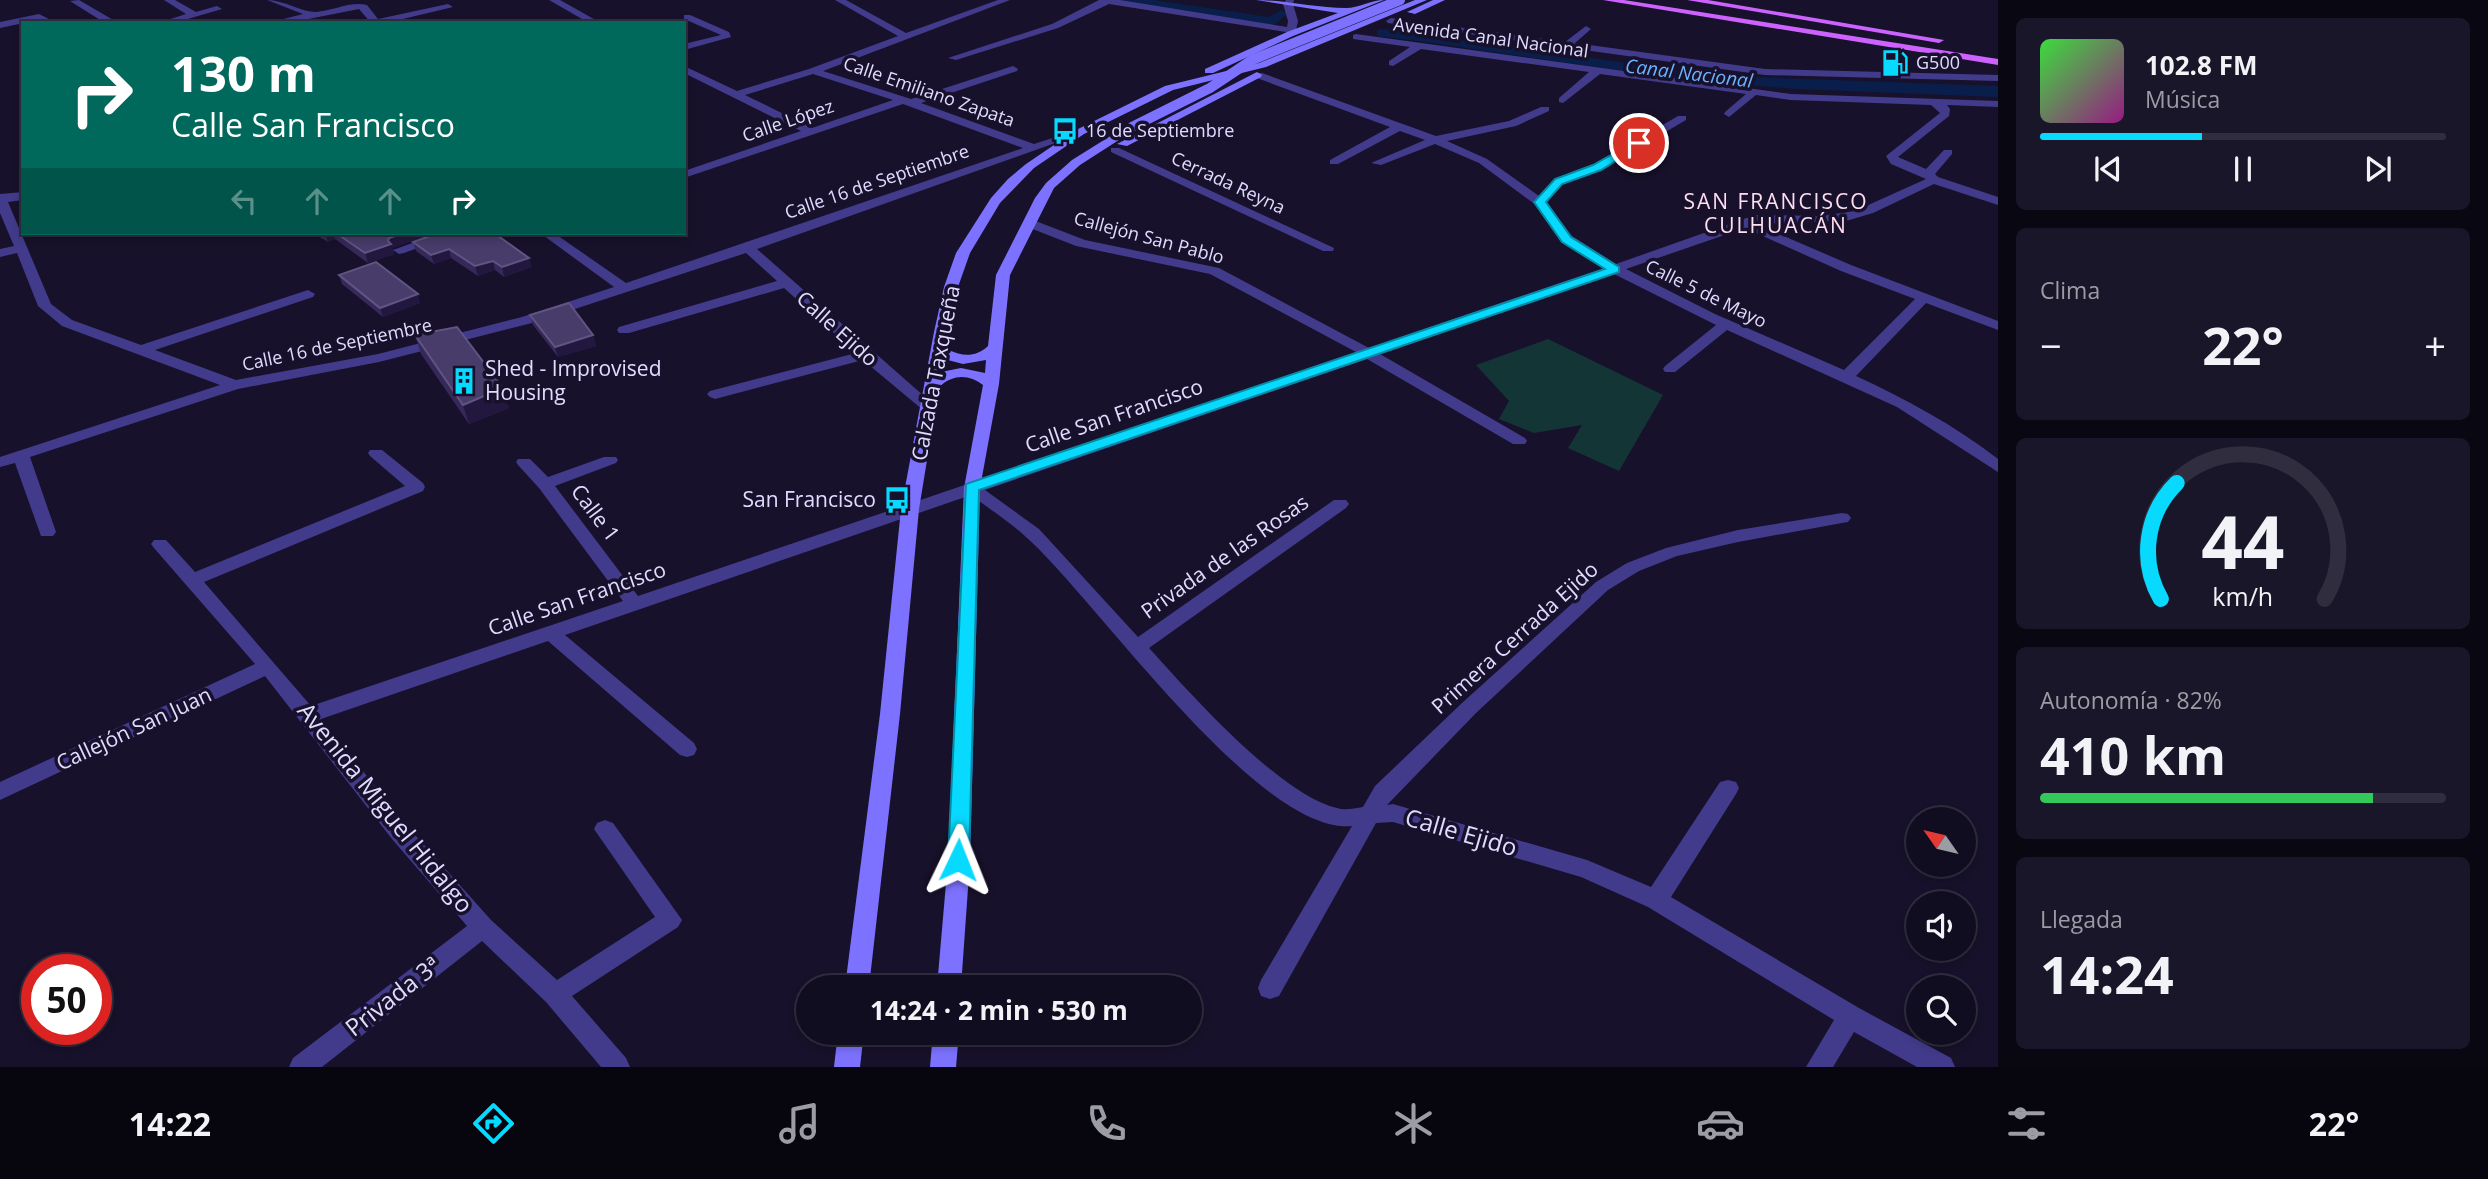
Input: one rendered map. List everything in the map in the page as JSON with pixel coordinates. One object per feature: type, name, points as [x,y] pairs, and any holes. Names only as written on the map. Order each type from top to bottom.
[{"type":"main road","points":[[1260,0],[1350,12]]},
{"type":"main road","name":"Calzada Taxqueña","points":[[858,975],[890,714],[910,509],[951,287],[963,253],[982,220],[1012,182],[1030,166],[1080,132],[1143,99],[1185,83],[1290,32],[1380,0]]},
{"type":"main road","points":[[950,975],[958,860],[972,488],[991,384],[1003,275],[1037,210],[1039,200],[1065,172],[1132,127],[1210,88],[1252,60],[1400,0]]},
{"type":"main road","name":"Calzada Taxqueña","points":[[1079,176],[1143,132],[1260,70],[1423,0]]},
{"type":"main road","name":"Calzada Taxqueña","points":[[1185,83],[1260,70],[1356,37],[1441,0]]},
{"type":"main road","points":[[1607,0],[1998,62]]},
{"type":"main road","points":[[1653,0],[1836,30],[1954,43],[1691,0]]},
{"type":"main road","points":[[1037,210],[1054,201]]},
{"type":"main road","points":[[939,345],[943,353],[963,360],[979,358],[994,348]]},
{"type":"main road","points":[[932,385],[940,377],[961,372],[976,374],[991,384]]},
{"type":"main road","points":[[847,1067],[850,1045]]},
{"type":"main road","points":[[943,1067],[945,1045]]},
{"type":"street","points":[[168,0],[195,15]]},
{"type":"street","points":[[553,0],[593,21]]},
{"type":"street","points":[[839,0],[906,37]]},
{"type":"street","points":[[734,95],[813,71],[1006,0]]},
{"type":"street","points":[[1105,0],[1290,32],[1293,21],[1289,2]]},
{"type":"street","name":"Calle Emiliano Zapata","points":[[953,58],[1045,30],[1105,0]]},
{"type":"street","points":[[74,1],[109,21]]},
{"type":"street","points":[[275,2],[312,14]]},
{"type":"street","points":[[281,21],[351,6],[364,7],[374,21]]},
{"type":"street","points":[[385,21],[448,7]]},
{"type":"street","points":[[170,21],[217,9]]},
{"type":"street","points":[[0,25],[35,17],[49,21]]},
{"type":"street","points":[[686,47],[726,37],[726,34],[687,17]]},
{"type":"street","name":"Avenida Canal Nacional","points":[[1391,21],[1776,72],[1998,78]]},
{"type":"street","points":[[1567,46],[1586,29]]},
{"type":"street","name":"Avenida Canal Nacional","points":[[1356,37],[1754,92],[1830,99],[1998,104]]},
{"type":"street","points":[[1393,63],[1420,46]]},
{"type":"street","name":"Calle López","points":[[686,174],[810,131],[1013,69]]},
{"type":"street","name":"Calle 5 de Mayo","points":[[1260,70],[1483,161],[1540,202],[1567,239],[1615,269],[1725,324],[1846,377],[1923,415],[1998,467]]},
{"type":"street","name":"Calle Emiliano Zapata","points":[[813,71],[1034,148]]},
{"type":"street","points":[[1563,100],[1597,71]]},
{"type":"street","points":[[687,73],[810,131]]},
{"type":"street","points":[[1729,114],[1754,92]]},
{"type":"street","points":[[1934,102],[1945,109],[1998,112]]},
{"type":"street","points":[[1377,163],[1435,140],[1513,124],[1545,109]]},
{"type":"street","points":[[1945,109],[1945,114],[1920,131],[1892,156],[1893,159],[1931,177],[1998,201]]},
{"type":"street","points":[[1540,202],[1559,181],[1597,168],[1682,118]]},
{"type":"street","points":[[1334,162],[1399,127]]},
{"type":"street","name":"Calle 16 de Septiembre","points":[[0,462],[235,385],[457,339],[624,288],[748,248],[1080,132]]},
{"type":"street","name":"Cerrada Reyna","points":[[1115,150],[1328,248]]},
{"type":"street","points":[[1931,177],[1948,152]]},
{"type":"street","name":"Calle San Francisco","points":[[309,715],[1755,219],[1844,218],[1872,209],[1931,177]]},
{"type":"street","points":[[21,196],[0,199],[46,306],[67,323],[235,385]]},
{"type":"street","name":"Callejón San Pablo","points":[[1029,223],[1081,243],[1214,271],[1368,353],[1519,441]]},
{"type":"street","points":[[1746,224],[1846,268],[1998,326]]},
{"type":"street","points":[[399,250],[446,235]]},
{"type":"street","points":[[549,235],[624,288]]},
{"type":"street","points":[[0,253],[23,248]]},
{"type":"street","name":"Calle Ejido","points":[[748,248],[928,407]]},
{"type":"street","points":[[624,330],[785,283]]},
{"type":"street","points":[[142,350],[308,294]]},
{"type":"street","points":[[1846,377],[1924,298]]},
{"type":"street","points":[[1670,369],[1725,324]]},
{"type":"street","points":[[715,394],[866,355]]},
{"type":"street","points":[[191,580],[417,486],[376,453]]},
{"type":"street","points":[[22,455],[23,466],[47,532]]},
{"type":"street","points":[[545,484],[610,460]]},
{"type":"street","name":"Calle 1","points":[[524,462],[545,484],[635,604]]},
{"type":"street","name":"Calle Ejido","points":[[972,488],[1033,533],[1208,726],[1294,799],[1341,818],[1393,813],[1587,869],[1656,900],[1850,1016],[1942,1067]]},
{"type":"street","name":"Privada de las Rosas","points":[[1137,647],[1340,504]]},
{"type":"street","name":"Primera Cerrada Ejido","points":[[1270,988],[1373,814],[1383,792],[1469,708],[1602,586],[1633,567],[1672,552],[1738,536],[1842,518]]},
{"type":"street","name":"Avenida Miguel Hidalgo","points":[[160,544],[309,715],[400,833],[483,927],[555,995],[617,1067]]},
{"type":"street","points":[[550,632],[687,749]]},
{"type":"street","name":"Callejón San Juan","points":[[0,792],[268,666]]},
{"type":"street","points":[[1656,900],[1728,788]]},
{"type":"street","points":[[555,995],[670,920],[605,829]]},
{"type":"street","name":"Privada 3ª","points":[[302,1067],[483,927]]},
{"type":"street","points":[[1819,1067],[1850,1016]]},
{"type":"green space","points":[[1548,339],[1663,395],[1619,471],[1568,448],[1582,425],[1534,433],[1499,419],[1509,401],[1476,365]]},
{"type":"water","name":"Canal Nacional","points":[[1424,35],[1678,70],[1754,77],[1998,86],[1998,97],[1795,89],[1678,79],[1419,41]]},
{"type":"building","points":[[339,235],[398,235],[389,238],[391,244],[365,253]]},
{"type":"building","points":[[432,235],[497,235],[529,258],[502,267],[493,261],[475,266],[449,249],[431,255],[413,242]]},
{"type":"building","points":[[376,262],[418,294],[380,308],[339,275]]},
{"type":"building","points":[[569,303],[593,335],[555,347],[530,315]]},
{"type":"building","name":"Shed - Improvised Housing","points":[[457,327],[503,388],[463,405],[415,335]]},
{"type":"waterway","name":"Canal Nacional","points":[[1127,0],[1272,22],[1281,14]]},
{"type":"waterway","name":"Canal Nacional","points":[[1382,33],[1457,42]]},
{"type":"place","name":"G500","points":[[1895,63]]},
{"type":"place","name":"16 de Septiembre","points":[[1065,131]]},
{"type":"place","name":"Shed - Improvised Housing","points":[[464,381]]},
{"type":"place","name":"San Francisco","points":[[897,500]]},
{"type":"district","name":"SAN FRANCISCO CULHUACÁN","points":[[1776,214]]},
{"type":"route","points":[[958,860],[972,488],[1615,269],[1567,239],[1540,202],[1559,181],[1597,168],[1639,143]]}]
